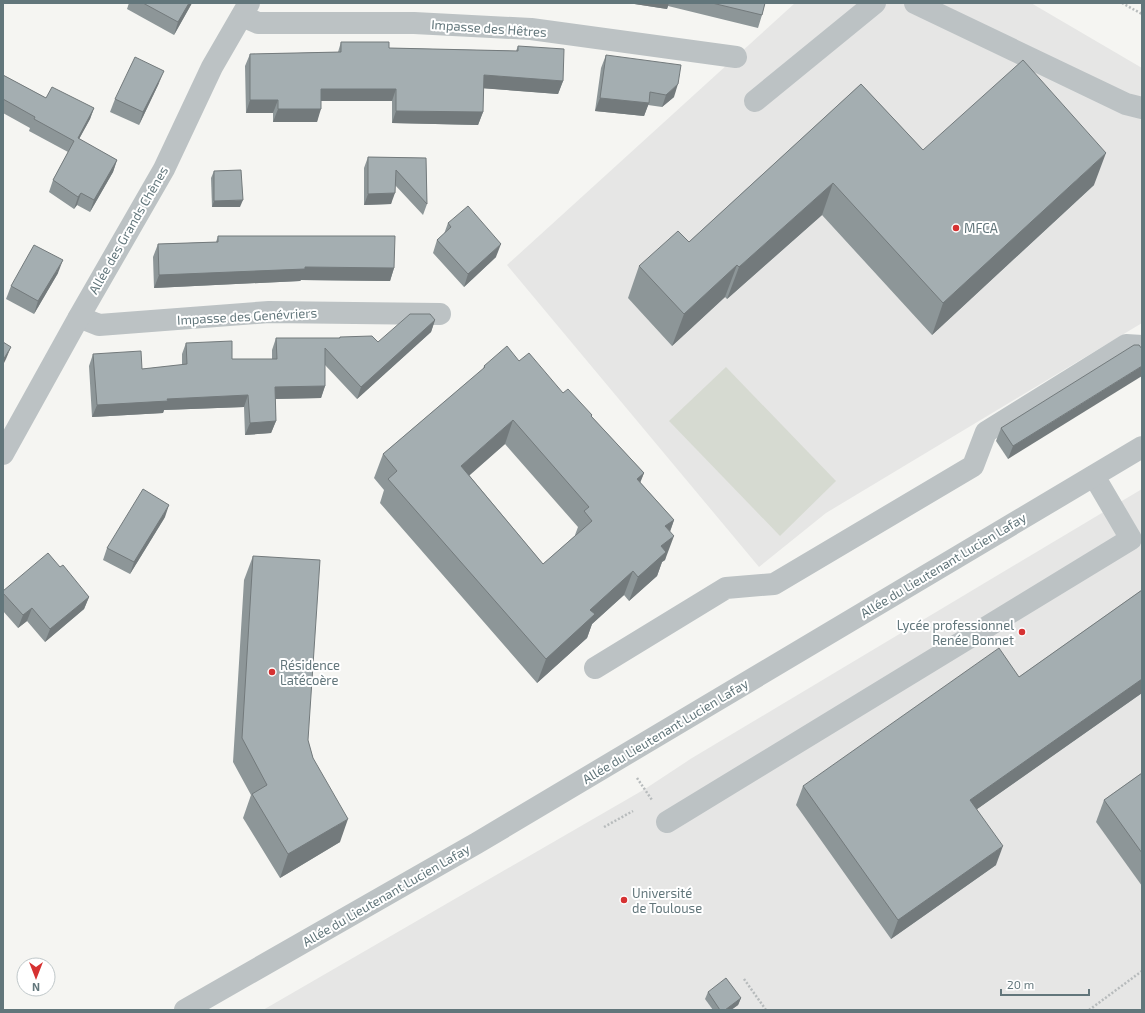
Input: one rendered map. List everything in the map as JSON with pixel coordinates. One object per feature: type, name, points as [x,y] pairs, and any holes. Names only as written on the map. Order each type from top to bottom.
[{"type":"street","points":[[755,101],[875,3]]},
{"type":"street","points":[[915,3],[1126,104],[1142,108]]},
{"type":"street","name":"Impasse des Hêtres","points":[[245,10],[258,23],[414,23],[531,29],[736,57]]},
{"type":"street","name":"Allée des Grands Chênes","points":[[3,454],[79,317],[164,169],[212,67],[245,10]]},
{"type":"street","name":"Impasse des Genévriers","points":[[79,317],[99,324],[269,312],[440,314]]},
{"type":"street","points":[[595,668],[726,588],[774,584],[973,466],[986,432],[1126,345],[1142,346]]},
{"type":"street","name":"Allée du Lieutenant Lucien Lafay","points":[[185,1010],[477,843],[1142,447]]},
{"type":"street","points":[[667,822],[1131,539],[1094,476]]},
{"type":"path","points":[[1122,3],[1142,14]]},
{"type":"path","points":[[604,827],[633,811]]},
{"type":"path","points":[[1089,1010],[1142,971]]},
{"type":"path","points":[[744,979],[766,1010]]},
{"type":"shaded area","points":[[795,3],[1031,3],[1142,68],[1142,323],[826,513],[759,567],[507,265]]},
{"type":"shaded area","points":[[726,367],[836,481],[780,536],[669,421]]},
{"type":"shaded area","points":[[1142,489],[1142,1010],[263,1010],[645,789],[692,758]]},
{"type":"building","points":[[143,3],[189,3],[178,22]]},
{"type":"building","points":[[712,3],[765,3],[762,15]]},
{"type":"building","points":[[341,42],[389,42],[389,48],[518,51],[518,46],[564,49],[563,81],[484,75],[483,112],[396,111],[396,89],[321,89],[321,109],[278,109],[278,100],[250,100],[250,54],[341,52]]},
{"type":"building","points":[[606,55],[681,65],[678,84],[666,95],[650,92],[649,103],[600,98]]},
{"type":"building","points":[[135,57],[164,71],[143,112],[115,99]]},
{"type":"building","name":"MFCA","points":[[1023,60],[1106,153],[943,303],[833,183],[739,267],[737,265],[684,314],[639,266],[678,231],[689,242],[861,84],[923,150]]},
{"type":"building","points":[[3,75],[46,98],[52,87],[94,108],[78,138],[117,160],[94,200],[81,193],[78,197],[53,180],[74,141],[34,119],[35,117],[3,99]]},
{"type":"building","points":[[368,157],[426,158],[427,204],[396,170],[395,193],[368,194]]},
{"type":"building","points":[[241,170],[243,200],[214,201],[214,171]]},
{"type":"building","points":[[468,206],[501,244],[468,274],[437,240],[451,227],[448,223]]},
{"type":"building","points":[[218,236],[395,236],[394,268],[305,267],[305,269],[159,275],[158,244],[218,242]]},
{"type":"building","points":[[34,245],[63,260],[38,301],[11,286]]},
{"type":"building","points":[[410,314],[430,314],[435,320],[361,387],[325,348],[325,386],[275,387],[276,421],[250,423],[248,395],[167,399],[168,401],[97,405],[93,354],[141,351],[142,369],[187,364],[186,343],[232,341],[232,359],[277,359],[276,338],[340,338],[372,336],[378,342]]},
{"type":"building","points":[[3,342],[11,347],[3,360]]},
{"type":"building","points":[[1134,345],[1139,345],[1142,349],[1142,366],[1013,446],[1001,428]]},
{"type":"building","points":[[507,346],[519,361],[529,353],[563,393],[568,389],[644,473],[637,479],[674,520],[665,526],[674,536],[661,546],[666,552],[638,577],[633,571],[590,610],[595,614],[546,659],[388,479],[397,471],[383,454],[485,367],[484,366]],"holes":[[[513,420],[589,507],[584,511],[592,521],[543,564],[461,466]]]},
{"type":"building","points":[[143,489],[169,505],[134,562],[107,548]]},
{"type":"building","points":[[48,553],[60,567],[63,565],[89,597],[50,629],[32,608],[23,615],[3,593],[3,591]]},
{"type":"building","name":"Résidence Latécoère","points":[[253,556],[320,560],[308,740],[313,758],[348,819],[288,854],[252,794],[267,785],[242,738]]},
{"type":"building","points":[[1142,590],[1142,679],[970,800],[1003,846],[898,920],[803,786],[999,648],[1019,677]]},
{"type":"building","points":[[1142,773],[1142,853],[1104,800]]},
{"type":"building","points":[[726,978],[741,998],[725,1010],[720,1010],[708,992]]},
{"type":"place","name":"MFCA","points":[[956,228]]},
{"type":"place","name":"Lycée professionnel Renée Bonnet","points":[[1022,632]]},
{"type":"place","name":"Résidence Latécoère","points":[[272,672]]},
{"type":"place","name":"Université de Toulouse","points":[[624,900]]}]
